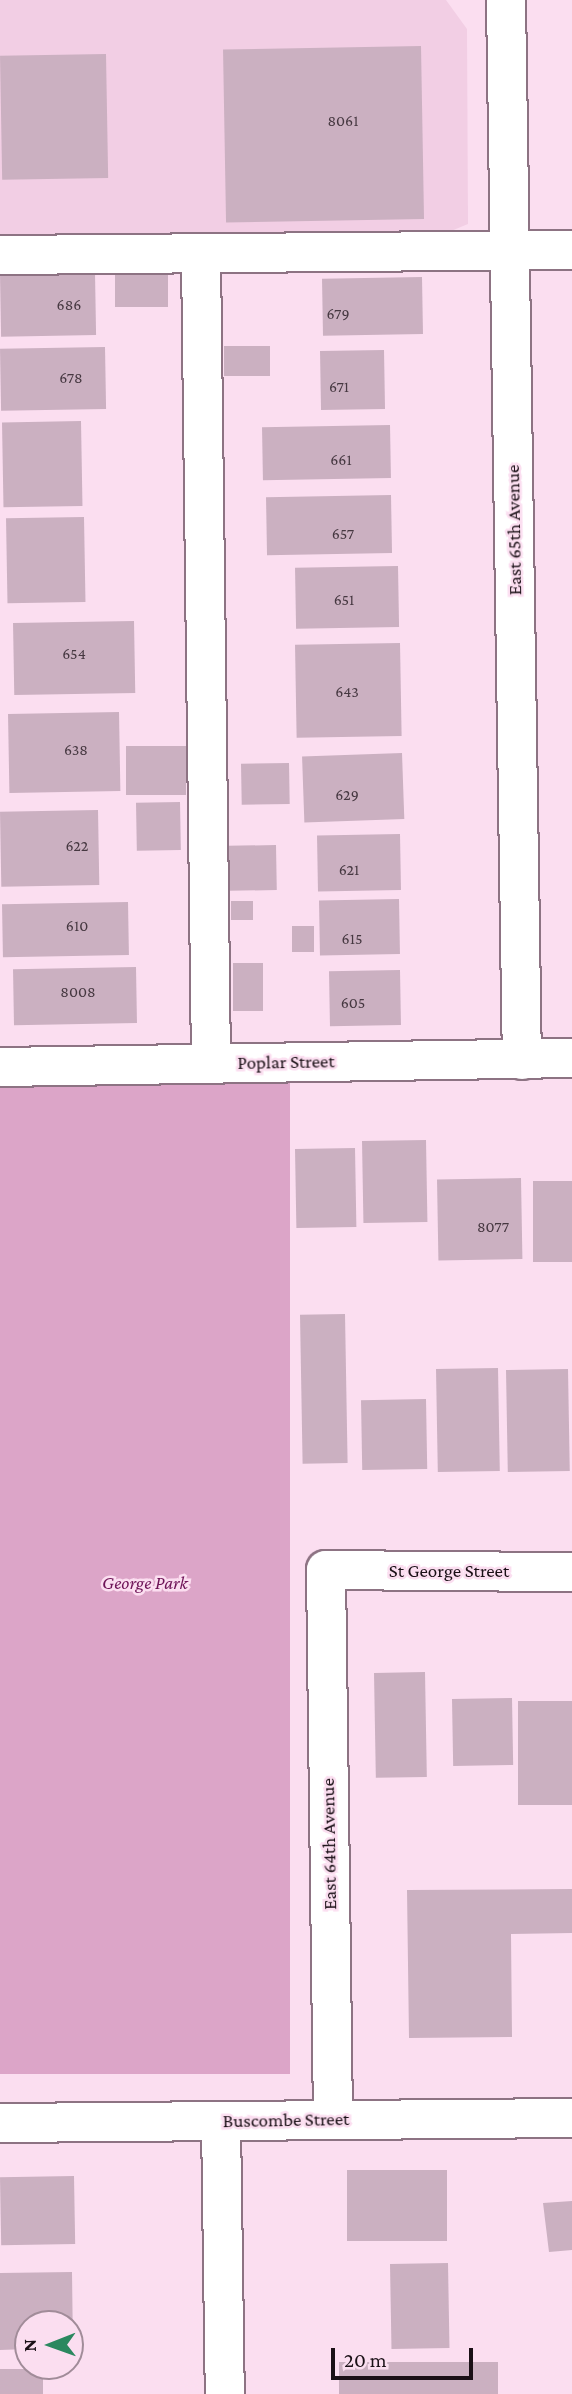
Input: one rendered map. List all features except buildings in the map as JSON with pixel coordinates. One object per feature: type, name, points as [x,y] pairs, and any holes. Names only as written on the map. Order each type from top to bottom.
[{"type":"street","name":"East 65th Avenue","points":[[506,0],[522,1060]]},
{"type":"street","points":[[0,255],[201,256],[572,250]]},
{"type":"street","points":[[201,256],[211,1063]]},
{"type":"street","name":"Poplar Street","points":[[0,1067],[572,1058]]},
{"type":"street","name":"St George Street","points":[[326,1570],[572,1572]]},
{"type":"street","name":"East 64th Avenue","points":[[326,1570],[333,2119]]},
{"type":"street","name":"Buscombe Street","points":[[0,2123],[572,2118]]},
{"type":"street","points":[[221,2121],[225,2394]]},
{"type":"shaded area","points":[[0,0],[446,0],[467,29],[468,224],[439,236],[0,255]]},
{"type":"green space","name":"George Park","points":[[0,1080],[290,1080],[290,2074],[0,2074]]}]
